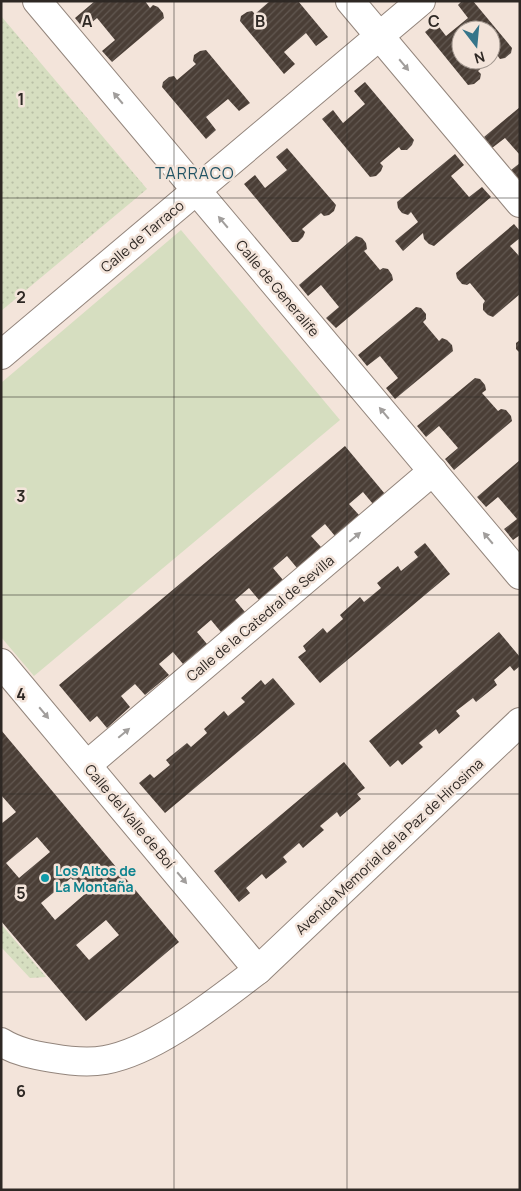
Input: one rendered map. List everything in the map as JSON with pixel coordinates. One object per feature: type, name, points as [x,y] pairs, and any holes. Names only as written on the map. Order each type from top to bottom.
[{"type":"street","name":"Calle de Generalife","points":[[37,1],[520,575]]},
{"type":"street","points":[[350,1],[520,203]]},
{"type":"street","name":"Calle de Tarraco","points":[[1,355],[421,1]]},
{"type":"street","name":"Calle de la Catedral de Sevilla","points":[[87,765],[432,471]]},
{"type":"street","name":"Calle del Valle de Boí","points":[[1,662],[258,970]]},
{"type":"street","name":"Avenida Memorial de la Paz de Hirosima","points":[[1,1042],[13,1049],[31,1055],[65,1061],[92,1061],[121,1056],[168,1034],[258,970],[520,722]]},
{"type":"green space","points":[[1,16],[147,189],[1,311]]},
{"type":"green space","points":[[181,230],[340,420],[34,676],[1,637],[1,383]]},
{"type":"green space","points":[[1,924],[46,977],[30,978],[1,947]]},
{"type":"building","points":[[95,1],[145,1],[150,8],[153,5],[158,7],[163,13],[164,18],[112,62],[102,51],[115,40],[97,18],[84,29],[75,18]]},
{"type":"building","points":[[270,1],[298,1],[328,37],[316,46],[306,33],[284,52],[295,64],[284,74],[240,21],[241,16],[247,12],[252,11],[255,14]]},
{"type":"building","points":[[462,1],[473,1],[489,20],[466,20],[468,18],[458,5]]},
{"type":"building","points":[[436,23],[446,36],[451,32],[451,64],[425,32]]},
{"type":"building","points":[[501,35],[512,48],[511,53],[501,59]]},
{"type":"building","points":[[206,50],[250,103],[239,111],[228,99],[206,117],[216,130],[206,139],[162,87],[163,82],[169,77],[174,76],[177,80],[196,64],[193,61],[194,55]]},
{"type":"building","points":[[456,70],[479,70],[480,79],[474,84],[468,85]]},
{"type":"building","points":[[365,82],[414,140],[407,150],[401,150],[399,147],[380,163],[383,166],[381,171],[376,176],[370,177],[322,119],[333,110],[343,123],[365,104],[354,91]]},
{"type":"building","points":[[520,107],[520,155],[505,138],[492,148],[484,137]]},
{"type":"building","points":[[287,148],[336,205],[334,211],[329,215],[324,216],[321,213],[302,229],[305,232],[298,242],[292,242],[244,184],[255,175],[265,188],[287,170],[276,157]]},
{"type":"building","points":[[455,154],[464,165],[451,176],[469,197],[482,187],[491,197],[434,246],[424,239],[423,233],[403,251],[395,241],[418,222],[411,212],[408,215],[402,213],[398,208],[397,202]]},
{"type":"building","points":[[520,163],[520,180],[511,170]]},
{"type":"building","points":[[514,224],[520,231],[520,238],[510,246],[520,257],[520,294],[493,317],[483,310],[485,301],[470,283],[467,285],[462,284],[457,278],[456,273]]},
{"type":"building","points":[[356,236],[362,238],[366,243],[367,249],[364,251],[380,270],[383,268],[388,269],[393,280],[336,328],[326,318],[339,307],[321,285],[308,296],[299,285]]},
{"type":"building","points":[[416,307],[421,308],[426,314],[426,319],[423,322],[439,341],[442,338],[447,340],[452,345],[453,351],[395,399],[386,388],[398,378],[380,356],[367,366],[358,355]]},
{"type":"building","points":[[520,340],[520,353],[516,349],[516,343]]},
{"type":"building","points":[[475,378],[480,379],[485,385],[486,390],[482,393],[498,411],[501,409],[506,410],[511,416],[512,421],[454,470],[445,459],[458,448],[439,426],[426,437],[417,426]]},
{"type":"building","points":[[345,446],[385,494],[373,504],[363,492],[349,504],[359,515],[335,536],[325,524],[311,536],[321,547],[297,568],[287,556],[273,568],[283,580],[259,600],[249,588],[235,600],[245,612],[221,632],[211,620],[197,632],[207,644],[183,664],[173,652],[159,664],[169,675],[145,695],[135,684],[121,696],[130,707],[107,728],[97,716],[90,722],[59,685]]},
{"type":"building","points":[[520,460],[520,535],[513,540],[504,529],[517,519],[498,497],[486,507],[477,497]]},
{"type":"building","points":[[425,543],[450,574],[320,683],[298,657],[306,651],[303,646],[323,628],[327,633],[343,619],[340,615],[360,597],[364,602],[381,588],[377,583],[398,566],[401,571],[418,557],[414,552]]},
{"type":"building","points":[[499,632],[520,657],[520,666],[514,671],[510,666],[494,680],[497,685],[476,702],[473,698],[456,711],[460,716],[439,734],[436,729],[419,743],[423,747],[402,765],[398,760],[390,767],[369,741]]},
{"type":"building","points":[[273,678],[295,704],[165,813],[139,783],[150,774],[154,778],[170,765],[166,760],[187,743],[191,747],[207,733],[204,729],[224,711],[228,716],[245,702],[241,698],[261,680],[265,685]]},
{"type":"building","points":[[1,730],[179,942],[86,1021],[1,921],[1,824],[16,812],[1,795]],"holes":[[[37,837],[50,852],[19,878],[6,863]],[[71,878],[85,894],[55,920],[41,903]],[[106,920],[119,935],[89,960],[76,945]]]},
{"type":"building","points":[[344,762],[365,788],[357,794],[361,799],[340,817],[337,812],[320,826],[324,830],[303,848],[299,843],[283,857],[287,862],[266,879],[262,874],[246,888],[250,893],[239,902],[214,871]]},
{"type":"place","name":"Los Altos de La Montaña","points":[[45,878]]},
{"type":"district","name":"TARRACO","points":[[195,173]]}]
